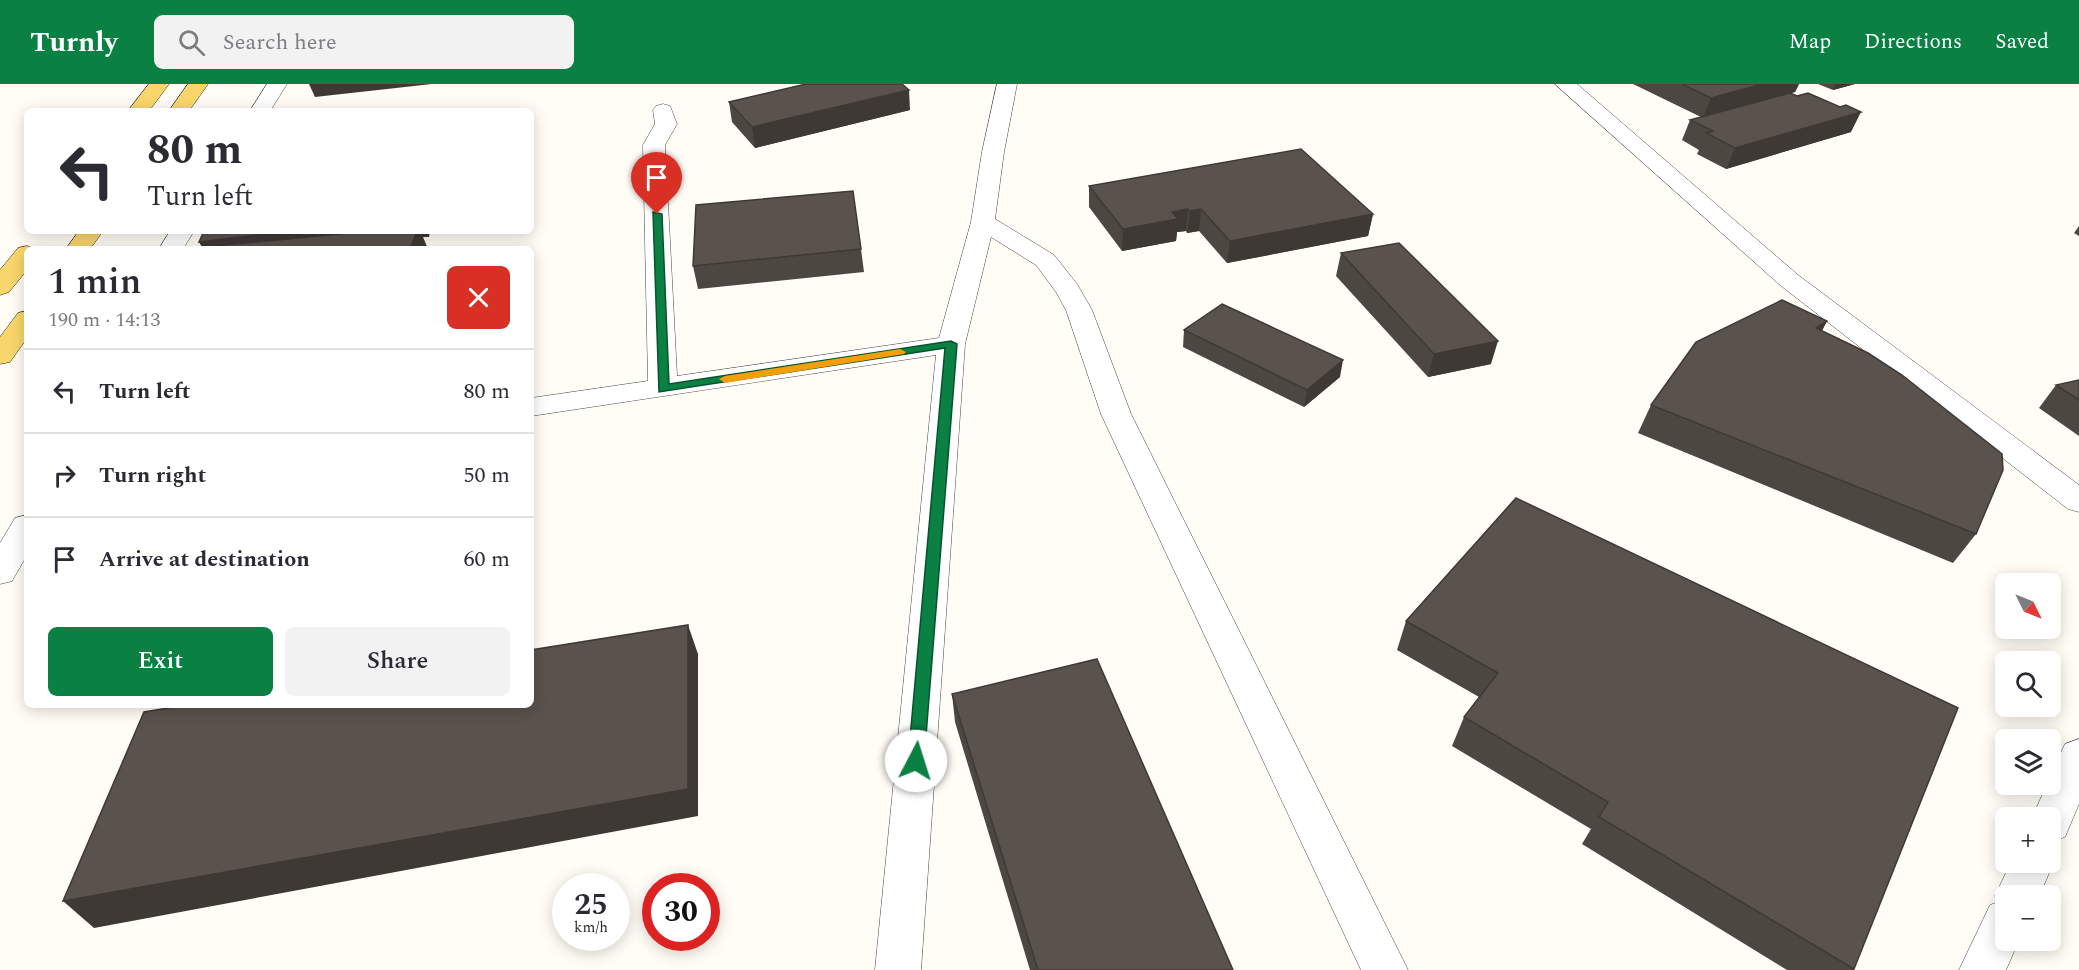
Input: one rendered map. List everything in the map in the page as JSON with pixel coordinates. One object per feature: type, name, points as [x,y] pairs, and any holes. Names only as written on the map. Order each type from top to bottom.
[{"type":"main road","points":[[140,108],[159,84]]},
{"type":"main road","points":[[180,108],[198,84]]},
{"type":"main road","points":[[32,246],[42,234]]},
{"type":"main road","points":[[0,287],[24,257]]},
{"type":"main road","points":[[0,356],[24,323]]},
{"type":"street","points":[[262,108],[277,84]]},
{"type":"street","points":[[898,970],[951,344],[983,222],[993,152],[1007,84]]},
{"type":"street","points":[[1564,84],[1789,280],[2079,501]]},
{"type":"street","points":[[663,110],[666,124],[654,145],[663,389]]},
{"type":"street","points":[[983,222],[1045,260],[1074,300],[1116,414],[1384,970]]},
{"type":"street","points":[[534,407],[951,344]]},
{"type":"street","points":[[0,572],[24,531]]},
{"type":"street","points":[[2057,807],[2079,756]]},
{"type":"street","points":[[1982,970],[1995,943]]},
{"type":"building","points":[[806,84],[902,84],[909,90],[752,127],[729,102]]},
{"type":"building","points":[[1682,84],[1762,84],[1711,98]]},
{"type":"building","points":[[1790,93],[1797,96],[1808,93],[1840,107],[1846,105],[1861,112],[1735,148],[1706,133],[1713,131],[1690,120]]},
{"type":"building","points":[[1301,149],[1373,214],[1230,241],[1201,209],[1172,212],[1178,219],[1123,229],[1089,186]]},
{"type":"building","points":[[853,191],[861,249],[693,266],[696,205]]},
{"type":"building","points":[[203,234],[264,234],[199,242]]},
{"type":"building","points":[[338,234],[416,234],[411,246],[214,246]]},
{"type":"building","points":[[1399,243],[1498,341],[1434,354],[1341,253]]},
{"type":"building","points":[[1782,300],[1827,321],[1816,328],[1868,353],[1902,375],[2002,454],[2003,470],[1976,534],[1651,405],[1696,342]]},
{"type":"building","points":[[1222,304],[1343,360],[1307,390],[1184,330]]},
{"type":"building","points":[[2079,380],[2079,400],[2056,385]]},
{"type":"building","points":[[1516,498],[1958,708],[1854,969],[1599,817],[1608,802],[1464,717],[1498,673],[1406,621]]},
{"type":"building","points":[[688,625],[688,789],[63,901],[144,712],[168,708],[534,708],[534,650]]},
{"type":"building","points":[[1097,659],[1233,970],[1038,970],[952,694]]},
{"type":"slow traffic","points":[[725,379],[900,352]]},
{"type":"route","points":[[657,214],[663,389],[951,344],[916,761]]}]
